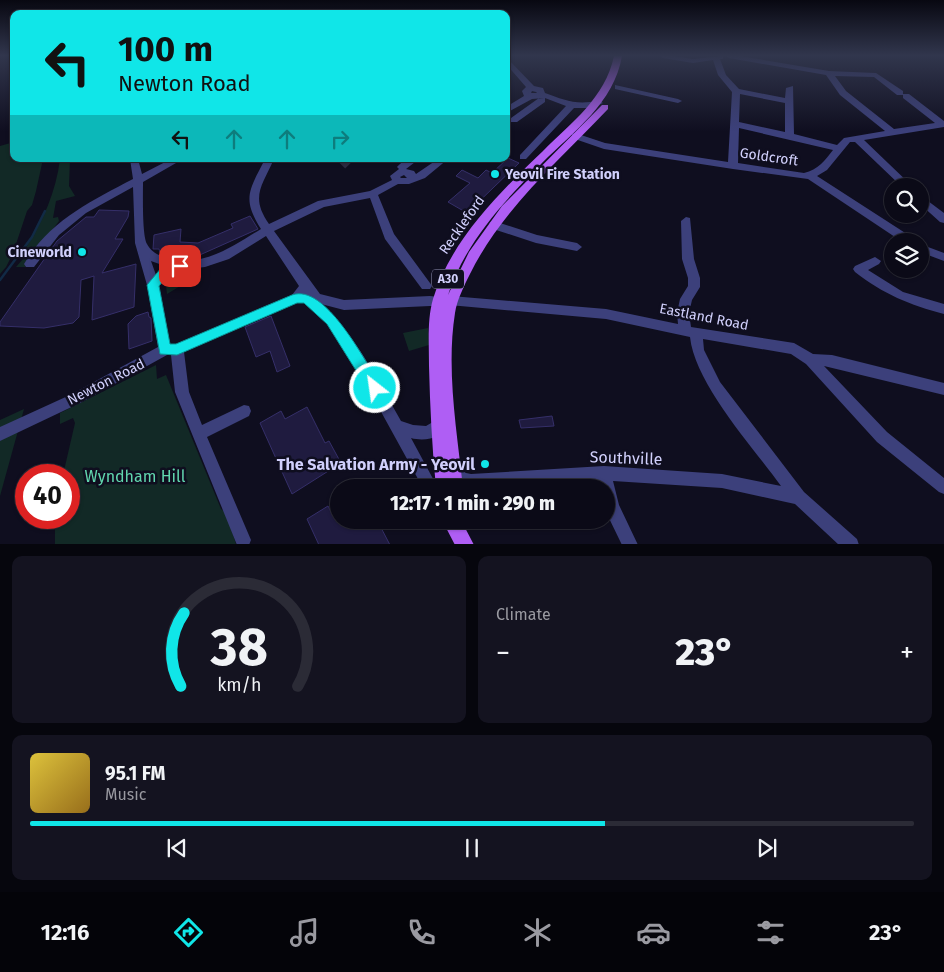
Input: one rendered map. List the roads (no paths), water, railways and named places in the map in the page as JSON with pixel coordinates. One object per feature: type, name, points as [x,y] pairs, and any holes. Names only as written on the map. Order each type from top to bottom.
[{"type":"main road","name":"Reckleford","points":[[454,479],[446,350],[446,305],[458,259],[491,211],[577,110],[598,103],[611,81]]},
{"type":"main road","name":"Reckleford","points":[[443,479],[439,427],[436,328],[446,305],[468,262],[516,196],[606,106],[618,87],[619,81]]},
{"type":"main road","points":[[458,529],[465,544]]},
{"type":"street","points":[[522,81],[530,92],[577,110],[523,157]]},
{"type":"street","points":[[727,81],[736,91],[789,101]]},
{"type":"street","points":[[835,81],[843,93],[892,132]]},
{"type":"street","points":[[885,81],[943,124]]},
{"type":"street","points":[[618,87],[678,101]]},
{"type":"street","points":[[790,88],[790,136]]},
{"type":"street","points":[[733,166],[736,91]]},
{"type":"street","points":[[510,109],[517,105],[530,92]]},
{"type":"street","points":[[510,123],[541,97]]},
{"type":"street","points":[[514,120],[517,105]]},
{"type":"street","points":[[734,124],[838,148]]},
{"type":"street","name":"Goldcroft","points":[[575,136],[604,146],[799,176],[811,176],[820,171],[838,148],[847,140],[943,124]]},
{"type":"street","points":[[856,138],[898,178]]},
{"type":"street","points":[[135,162],[138,181],[140,243],[182,392],[242,540]]},
{"type":"street","points":[[30,264],[70,218],[173,162]]},
{"type":"street","name":"Eastland Road","points":[[268,162],[253,195],[256,213],[316,298],[344,305],[446,305],[606,314],[690,331],[784,346],[804,353],[812,360],[832,361],[944,389]]},
{"type":"street","points":[[153,285],[166,270],[205,263],[225,256],[267,230],[322,204],[373,194],[397,181],[405,183],[412,178],[426,174],[440,162]]},
{"type":"street","points":[[397,181],[395,178],[396,174],[401,166],[411,173],[412,178]]},
{"type":"street","points":[[811,176],[897,233]]},
{"type":"street","points":[[373,194],[389,236],[426,286]]},
{"type":"street","points":[[929,206],[944,219]]},
{"type":"street","points":[[686,221],[688,259],[694,278],[694,288],[686,299],[683,313],[715,386],[799,497],[851,544]]},
{"type":"street","points":[[494,225],[536,239],[577,247]]},
{"type":"street","points":[[140,243],[150,256],[180,266]]},
{"type":"street","points":[[929,251],[944,256]]},
{"type":"street","points":[[875,261],[859,269],[882,288],[944,309]]},
{"type":"street","points":[[296,298],[306,286]]},
{"type":"street","points":[[296,298],[310,300],[331,320],[368,375],[426,479]]},
{"type":"street","name":"Newton Road","points":[[0,434],[171,350],[296,298]]},
{"type":"street","points":[[331,320],[337,310],[344,305]]},
{"type":"street","points":[[812,360],[882,437],[944,487]]},
{"type":"street","points":[[200,433],[244,411]]},
{"type":"street","points":[[395,425],[407,432],[418,434],[431,431],[439,427],[449,412]]},
{"type":"street","points":[[604,473],[612,507],[630,544]]},
{"type":"street","name":"Southville","points":[[490,479],[604,473],[722,481],[799,497]]},
{"type":"waterway","points":[[0,280],[32,237],[45,211]]},
{"type":"tunnel","points":[[345,162],[350,167]]},
{"type":"place","name":"Yeovil Fire Station","points":[[495,174]]},
{"type":"place","name":"Cineworld","points":[[82,252]]},
{"type":"place","name":"The Salvation Army - Yeovil","points":[[485,464]]},
{"type":"park label","name":"Wyndham Hill","points":[[135,476]]}]
